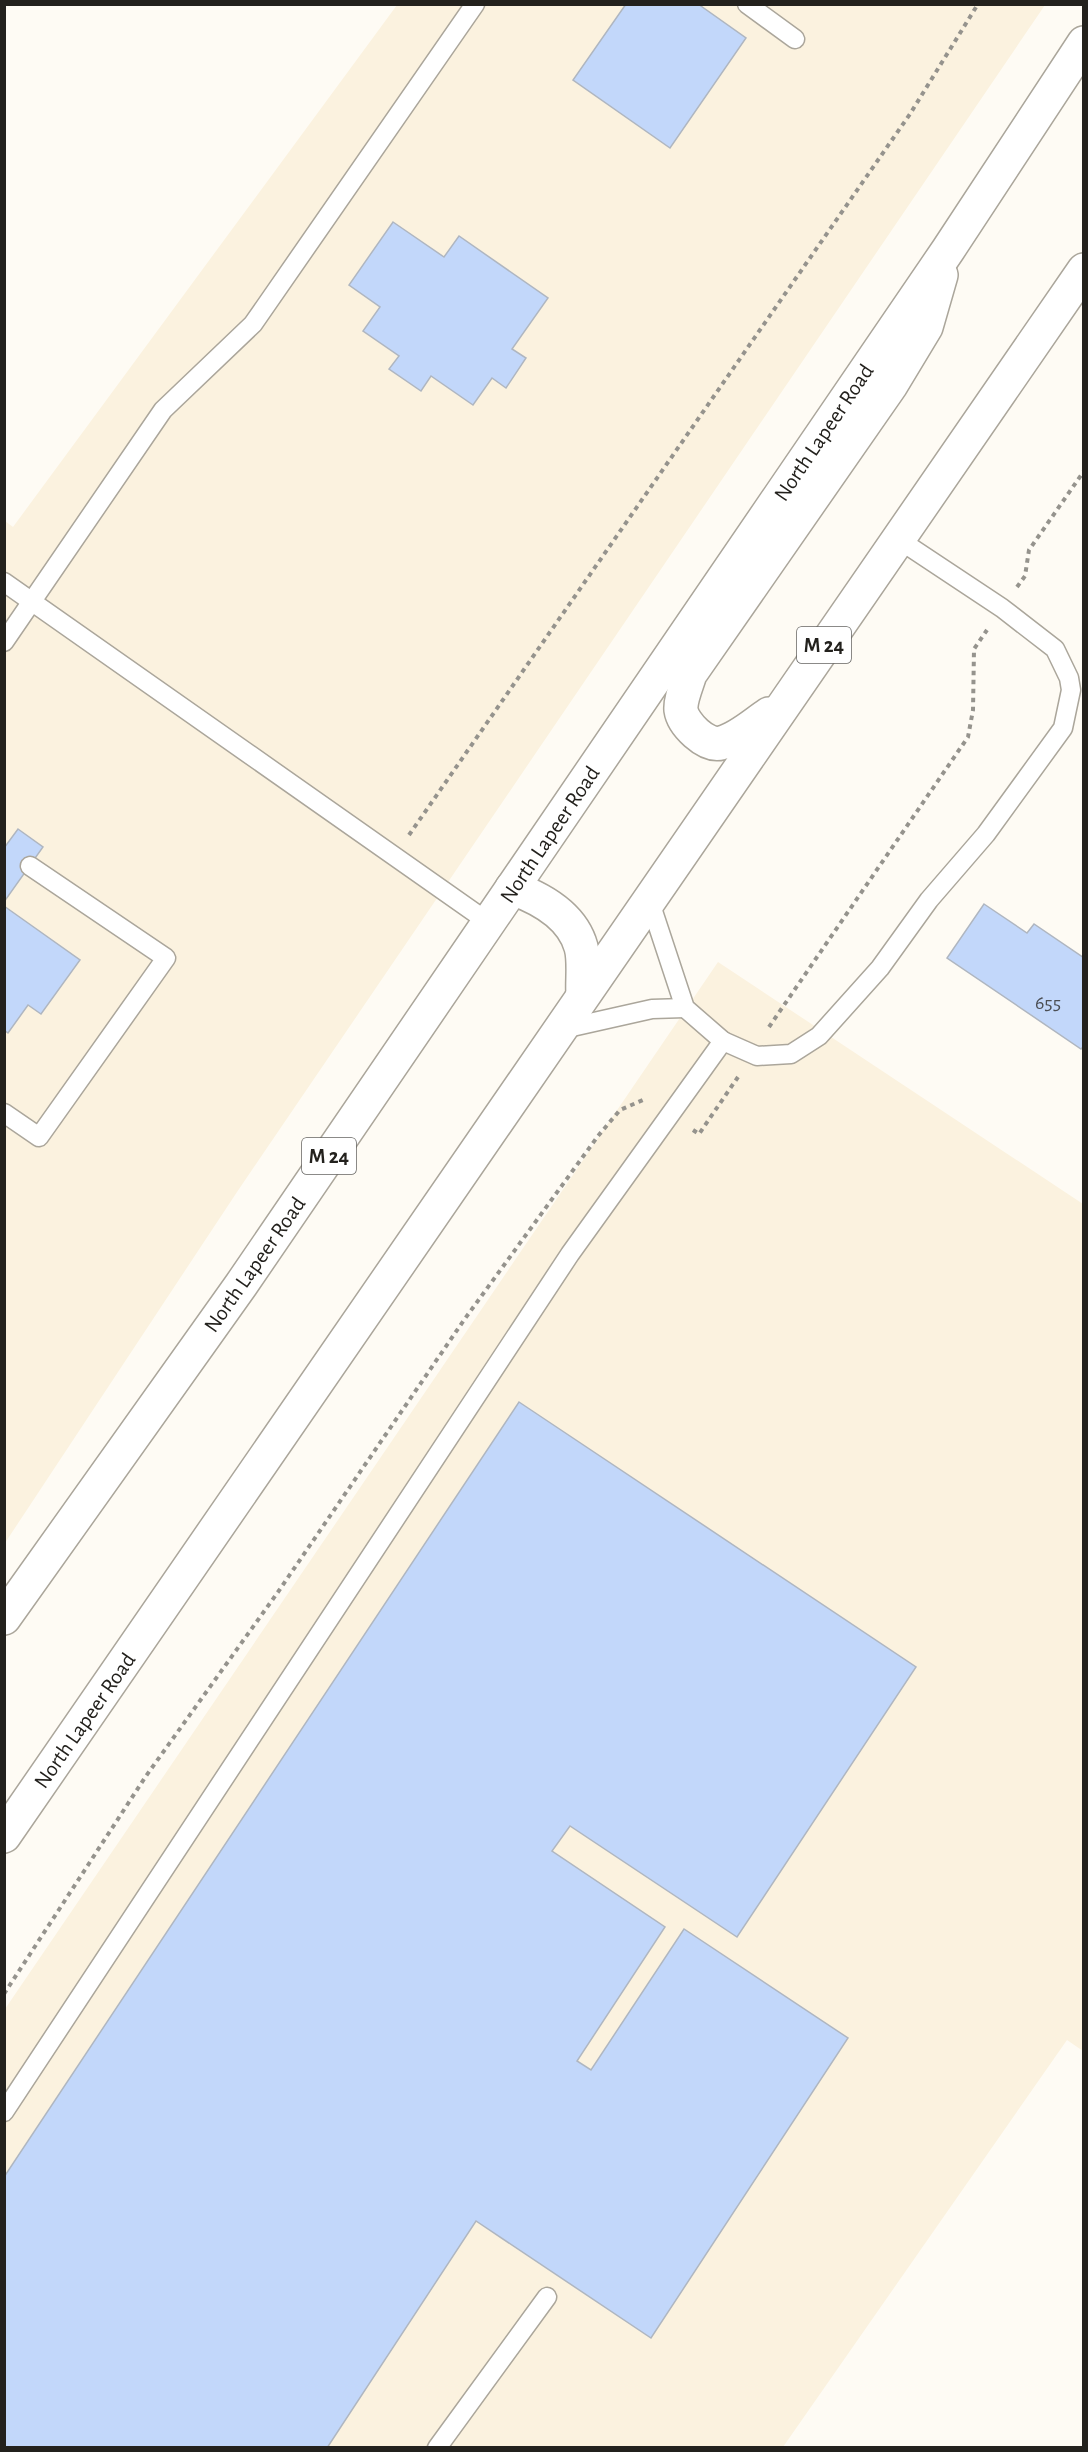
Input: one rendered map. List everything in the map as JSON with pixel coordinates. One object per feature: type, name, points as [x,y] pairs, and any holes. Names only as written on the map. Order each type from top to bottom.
[{"type":"main road","name":"North Lapeer Road","points":[[4,1617],[241,1285],[948,250],[1083,43]]},
{"type":"main road","points":[[783,704],[732,739],[718,744],[706,740],[695,732],[681,709],[690,674],[891,386],[926,327],[948,250]]},
{"type":"main road","name":"North Lapeer Road","points":[[9,1823],[1083,270]]},
{"type":"main road","points":[[512,888],[540,898],[567,922],[581,947],[583,994]]},
{"type":"lane","points":[[4,642],[163,410],[253,324],[475,4]]},
{"type":"lane","points":[[747,4],[795,39]]},
{"type":"lane","points":[[649,898],[685,1008],[723,1041],[758,1056],[791,1054],[819,1036],[880,968],[929,900],[986,834],[1063,728],[1071,690],[1065,668],[1055,649],[1002,608],[898,538]]},
{"type":"lane","points":[[4,582],[488,922]]},
{"type":"lane","points":[[4,1113],[39,1137],[166,958],[30,866]]},
{"type":"lane","points":[[559,1029],[619,1014],[652,1009],[685,1008]]},
{"type":"lane","points":[[4,2112],[570,1254],[723,1041]]},
{"type":"lane","points":[[437,2448],[547,2297]]},
{"type":"path","points":[[394,856],[529,666],[910,114],[978,4]]},
{"type":"path","points":[[777,1016],[968,738],[973,710],[974,649],[1025,576],[1029,550],[1083,471]]},
{"type":"path","points":[[4,1994],[146,1776],[278,1592],[464,1320],[584,1155],[620,1110],[642,1100],[671,1114],[699,1134],[728,1095]]},
{"type":"shaded area","points":[[397,5],[1045,5],[237,1192],[5,1543],[5,521],[13,527]]},
{"type":"shaded area","points":[[718,962],[1083,1204],[1083,2051],[1067,2040],[783,2447],[5,2448],[5,2009]]},
{"type":"building","points":[[626,4],[698,4],[746,38],[670,148],[573,80]]},
{"type":"building","points":[[393,222],[444,257],[459,236],[548,298],[512,349],[526,358],[506,388],[492,378],[473,405],[431,376],[421,391],[389,369],[399,356],[363,331],[380,307],[349,285]]},
{"type":"building","points":[[18,829],[43,847],[4,902],[4,848]]},
{"type":"building","points":[[984,904],[1027,933],[1034,924],[1084,958],[1084,1046],[1081,1049],[947,958]]},
{"type":"building","points":[[4,906],[80,960],[41,1014],[28,1005],[8,1033],[4,1030]]},
{"type":"building","points":[[519,1402],[916,1667],[737,1937],[570,1826],[552,1851],[665,1927],[577,2061],[591,2070],[684,1929],[848,2038],[651,2338],[476,2221],[327,2448],[4,2448],[4,2177]]}]
